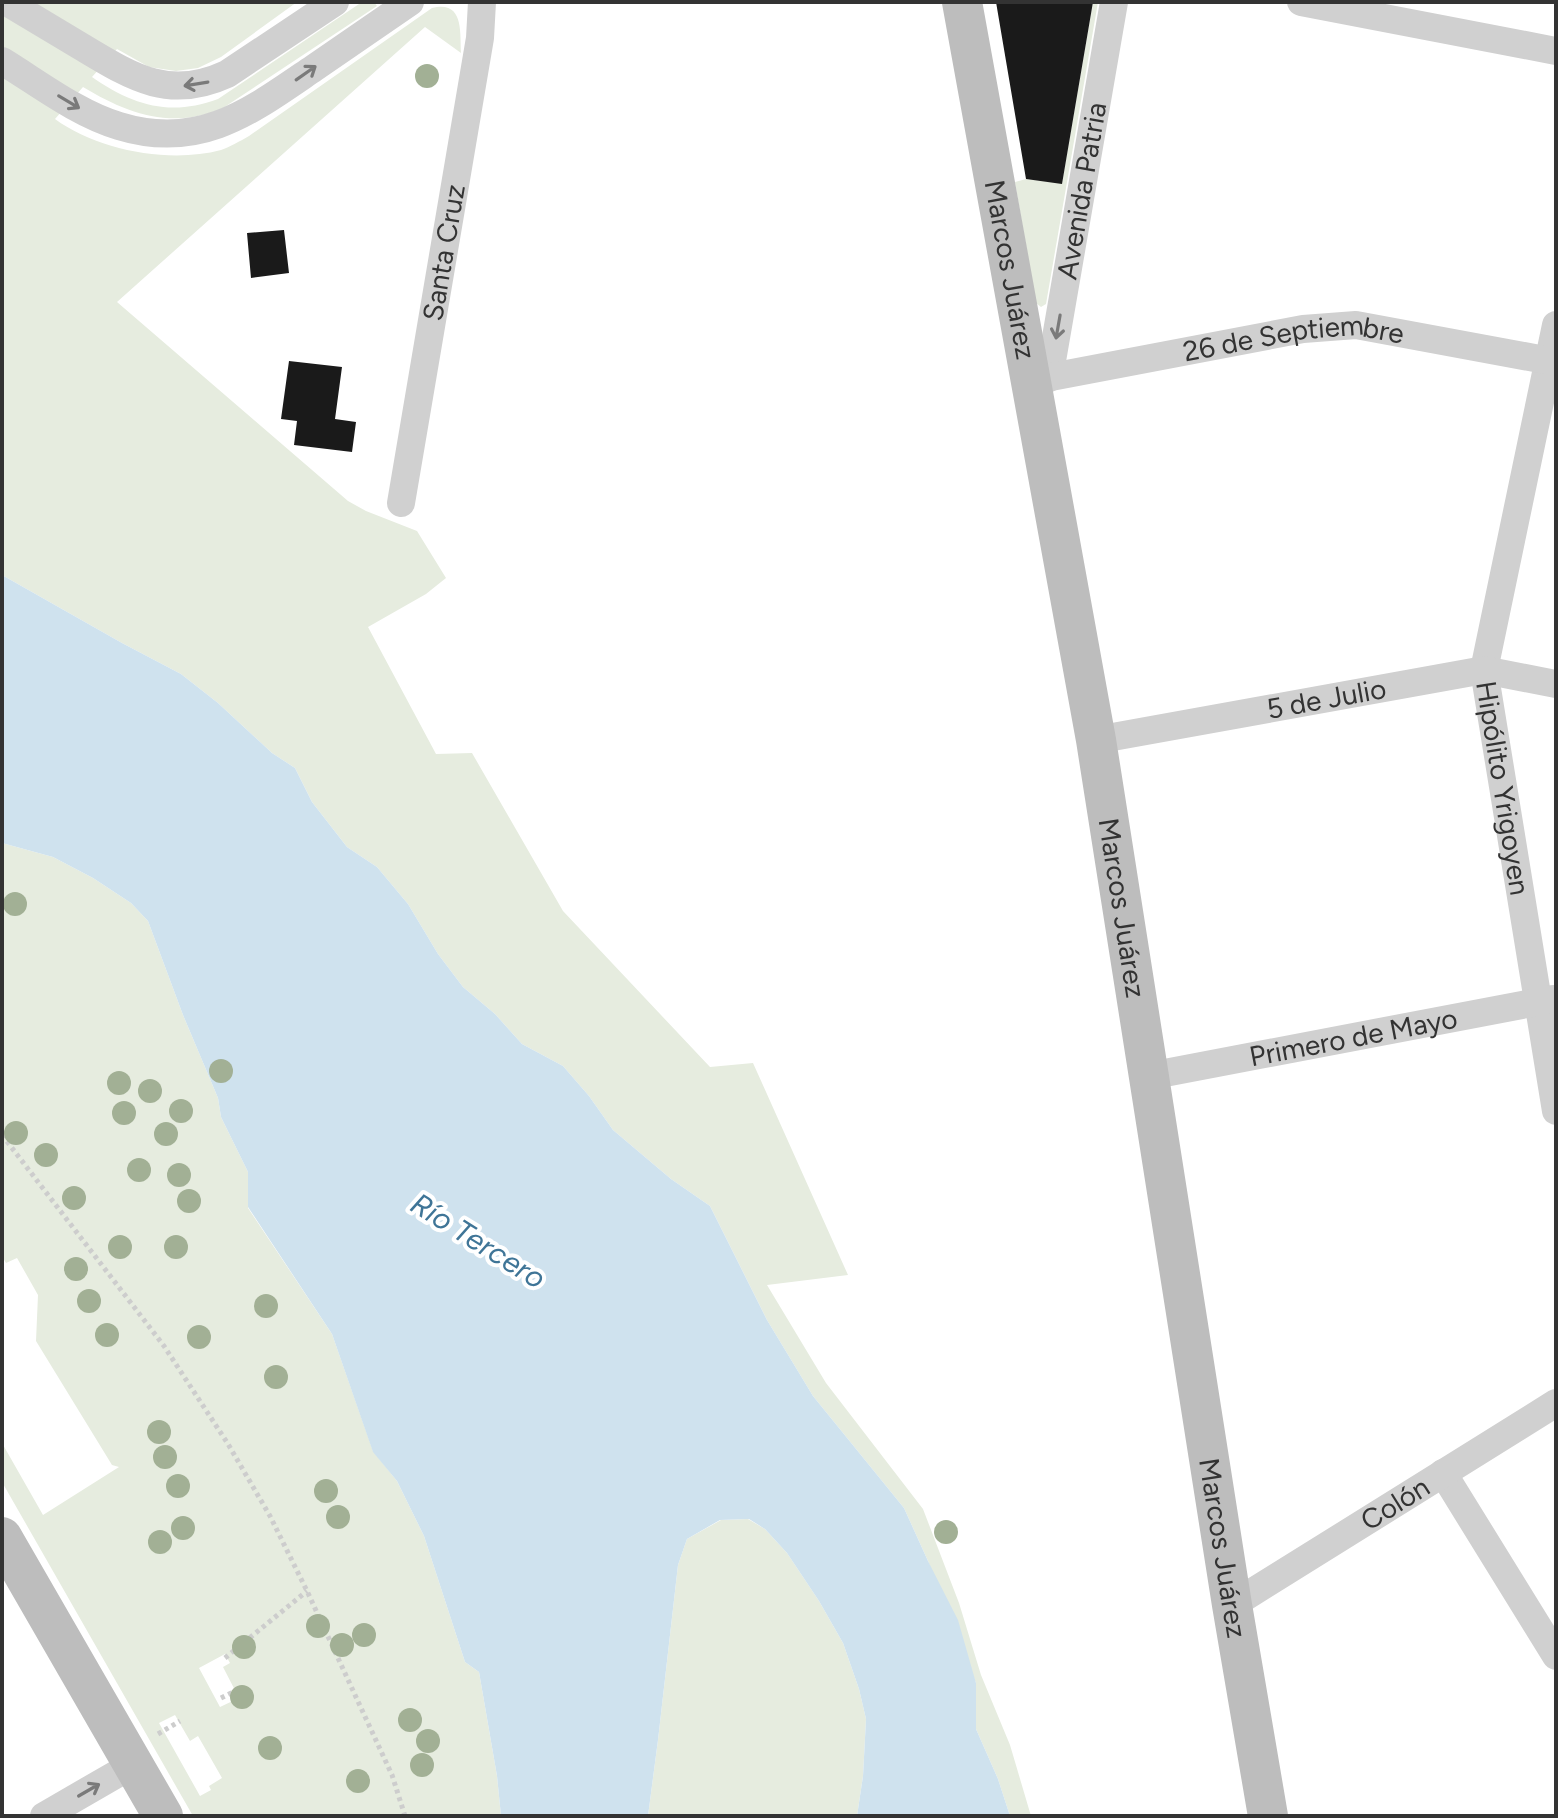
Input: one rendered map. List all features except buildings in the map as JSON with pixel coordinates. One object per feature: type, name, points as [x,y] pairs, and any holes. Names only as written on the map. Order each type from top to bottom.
[{"type":"main road","name":"Marcos Juárez","points":[[962,2],[1040,380],[1232,1605],[1268,1816]]},
{"type":"main road","points":[[2,1537],[146,1749],[163,1816]]},
{"type":"street","points":[[7,2],[118,69],[162,85],[187,86],[207,83],[227,74],[335,2]]},
{"type":"street","points":[[2,61],[97,118],[121,127],[172,134],[194,132],[214,128],[258,106],[410,2]]},
{"type":"street","name":"Santa Cruz","points":[[401,503],[480,38],[482,2]]},
{"type":"street","name":"Avenida Patria","points":[[1040,380],[1114,2]]},
{"type":"street","points":[[1301,2],[1556,51]]},
{"type":"street","name":"26 de Septiembre","points":[[1040,380],[1303,329],[1356,325],[1553,361]]},
{"type":"street","name":"Hipólito Yrigoyen","points":[[1556,325],[1553,361],[1484,670],[1547,1000],[1556,1111]]},
{"type":"street","name":"5 de Julio","points":[[1096,740],[1484,670],[1556,684]]},
{"type":"street","name":"Primero de Mayo","points":[[1149,1076],[1547,1000]]},
{"type":"street","name":"Colón","points":[[1232,1605],[1556,1403]]},
{"type":"street","points":[[1443,1473],[1556,1656]]},
{"type":"street","points":[[44,1816],[146,1749]]},
{"type":"path","points":[[2,1135],[164,1346],[235,1456],[270,1516],[307,1591],[392,1775],[405,1816]]},
{"type":"path","points":[[225,1658],[307,1591]]},
{"type":"path","points":[[221,1698],[235,1691]]},
{"type":"path","points":[[146,1749],[180,1721]]},
{"type":"shaded area","points":[[2,2],[297,2],[221,57],[198,68],[176,71],[149,67],[117,49],[92,77],[137,101],[168,107],[184,107],[218,99],[362,2],[374,2],[377,6],[223,108],[204,115],[186,118],[151,116],[117,105],[83,87],[55,119],[91,139],[157,155],[201,154],[235,144],[432,8],[442,7],[455,13],[460,27],[461,53],[425,27],[117,302],[348,501],[417,531],[446,578],[426,594],[368,627],[436,754],[472,753],[563,911],[710,1067],[753,1063],[848,1275],[767,1285],[826,1383],[923,1509],[959,1603],[981,1675],[1010,1745],[1031,1816],[1010,1816],[976,1729],[976,1683],[904,1508],[813,1396],[767,1320],[710,1206],[671,1179],[613,1130],[563,1066],[522,1044],[495,1014],[463,987],[438,954],[408,904],[377,867],[347,847],[312,802],[295,768],[272,753],[181,674],[2,575]]},
{"type":"shaded area","points":[[1093,2],[1098,2],[1046,304],[1041,307],[1036,303],[1015,182],[1026,179],[1062,183]]},
{"type":"shaded area","points":[[2,843],[53,857],[93,878],[131,903],[148,921],[218,1098],[221,1117],[248,1172],[248,1208],[332,1334],[373,1451],[397,1481],[424,1536],[465,1662],[479,1672],[501,1816],[193,1816],[2,1482],[2,1443],[43,1515],[119,1467],[112,1465],[36,1341],[38,1295],[17,1258],[6,1263],[2,1256]],"holes":[[[225,1654],[230,1663],[223,1667],[239,1698],[220,1707],[199,1668]],[[175,1715],[190,1741],[198,1736],[222,1778],[200,1796],[159,1723]]]},
{"type":"shaded area","points":[[748,1519],[765,1529],[787,1553],[843,1643],[866,1719],[857,1816],[648,1816],[678,1565],[687,1539],[721,1520]]},
{"type":"water","name":"Río Tercero","points":[[2,575],[181,674],[272,753],[295,768],[312,802],[347,847],[377,867],[408,904],[438,954],[463,987],[495,1014],[522,1044],[563,1066],[613,1130],[671,1179],[710,1206],[767,1320],[813,1396],[904,1508],[958,1620],[976,1683],[976,1729],[1010,1816],[857,1816],[866,1719],[843,1643],[787,1553],[765,1529],[749,1519],[720,1520],[687,1539],[678,1565],[648,1816],[501,1816],[479,1672],[465,1662],[424,1536],[397,1481],[373,1452],[332,1334],[248,1207],[248,1172],[221,1117],[218,1098],[148,921],[131,903],[93,878],[53,857],[2,843]]}]
